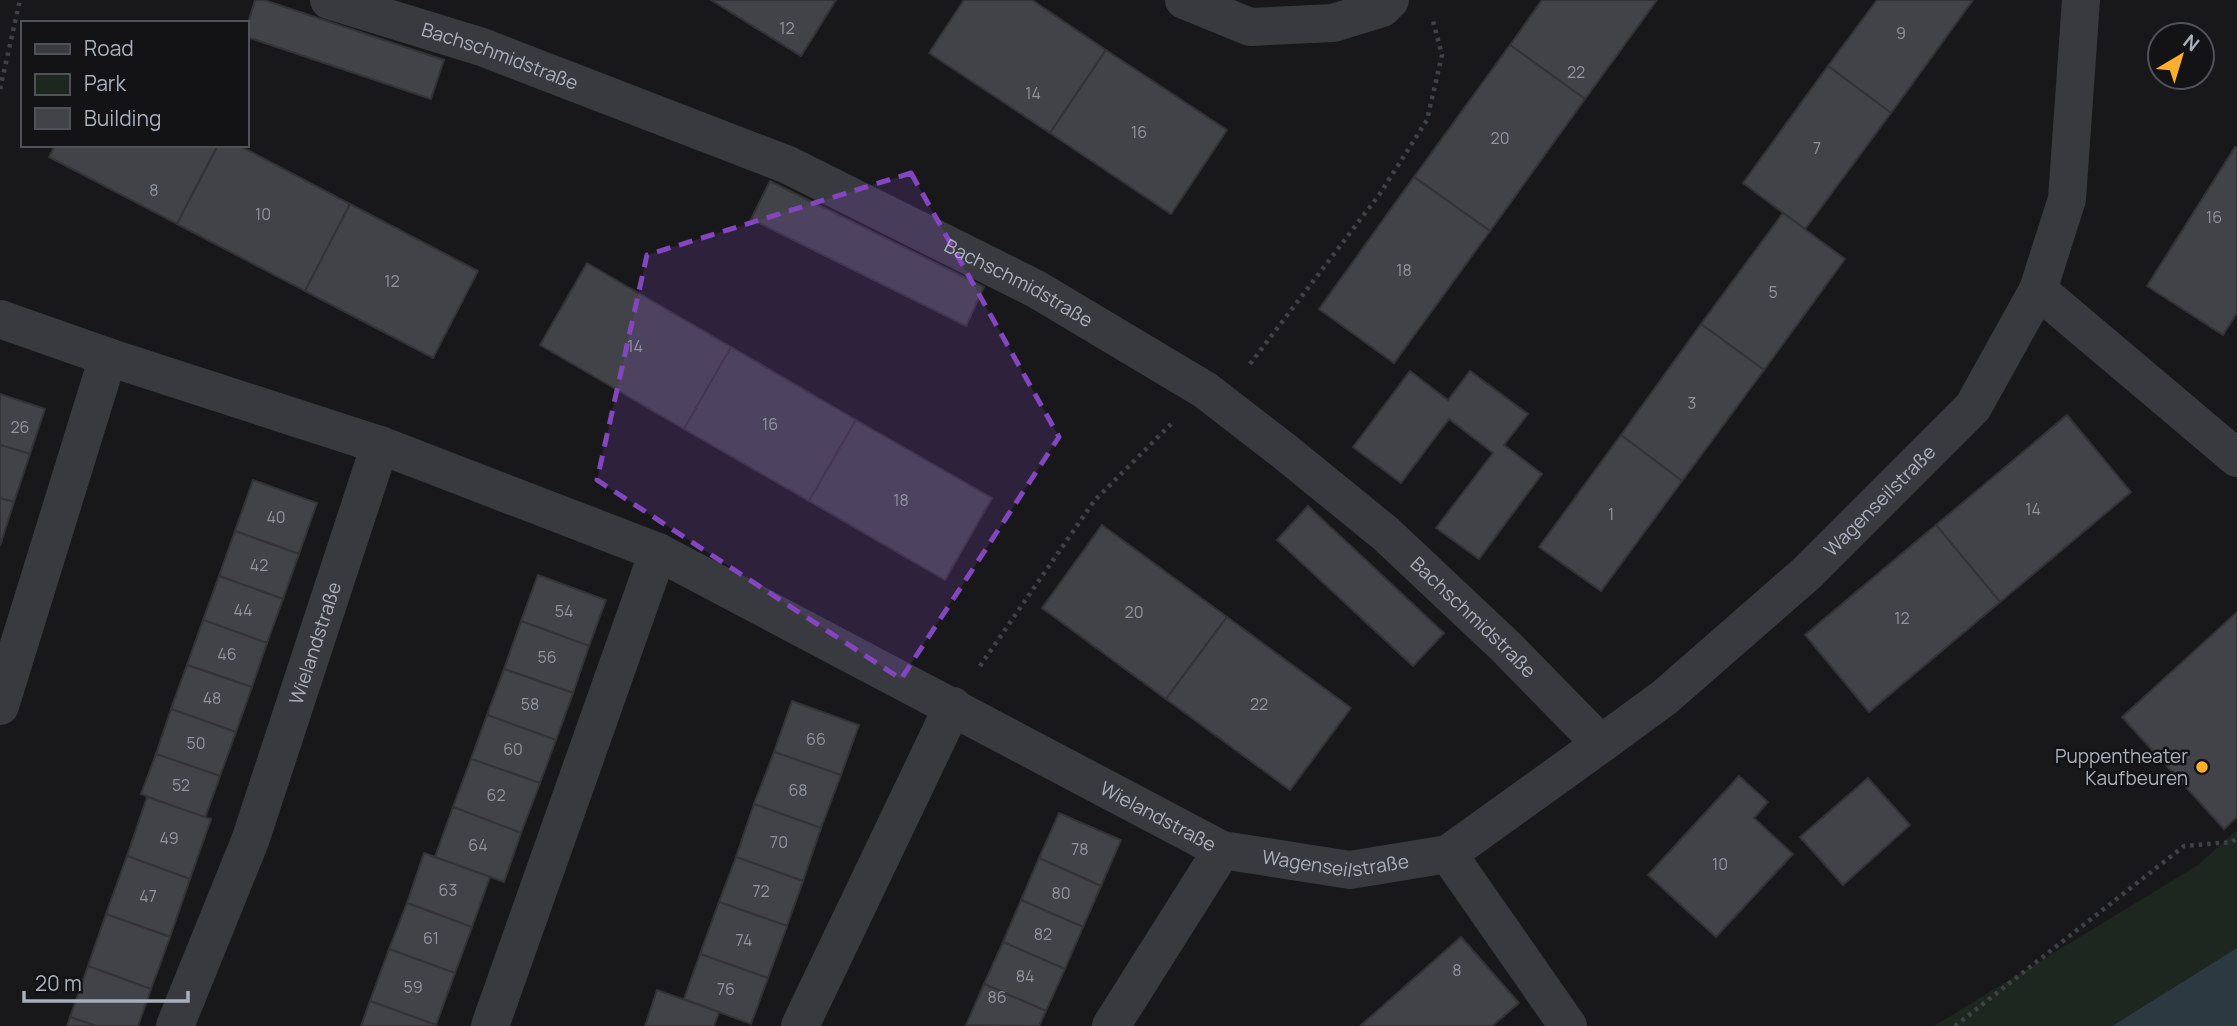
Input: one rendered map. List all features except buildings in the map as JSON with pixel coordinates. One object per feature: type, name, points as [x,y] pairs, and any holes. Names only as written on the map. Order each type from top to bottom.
[{"type":"street","name":"Bachschmidstraße","points":[[329,0],[482,47],[788,165],[1047,296],[1205,390],[1284,451],[1386,534],[1505,646],[1601,744]]},
{"type":"street","points":[[1184,0],[1250,27],[1333,23],[1382,8],[1390,0]]},
{"type":"street","name":"Wagenseilstraße","points":[[1222,850],[1350,870],[1448,854],[1665,697],[1807,573],[1973,407],[2038,290],[2067,199],[2081,0]]},
{"type":"street","points":[[2038,290],[2237,458]]},
{"type":"street","name":"Wielandstraße","points":[[0,319],[108,357],[380,444],[658,552],[1222,850],[1115,1024]]},
{"type":"street","points":[[0,706],[108,357]]},
{"type":"street","name":"Wielandstraße","points":[[175,1026],[250,841],[380,444]]},
{"type":"street","points":[[490,1026],[658,552]]},
{"type":"street","points":[[800,1026],[953,706]]},
{"type":"street","points":[[1448,854],[1567,1026]]},
{"type":"path","points":[[0,89],[20,0]]},
{"type":"path","points":[[1955,1026],[2184,846],[2232,842],[2237,838]]},
{"type":"highlighted area","points":[[911,173],[1059,437],[901,679],[597,480],[647,255]]},
{"type":"green space","points":[[2237,830],[2237,948],[2112,1026],[1934,1026],[2198,865]]},
{"type":"shaded area","points":[[2237,948],[2237,1026],[2112,1026]]},
{"type":"place","name":"Puppentheater Kaufbeuren","points":[[2202,767]]}]
